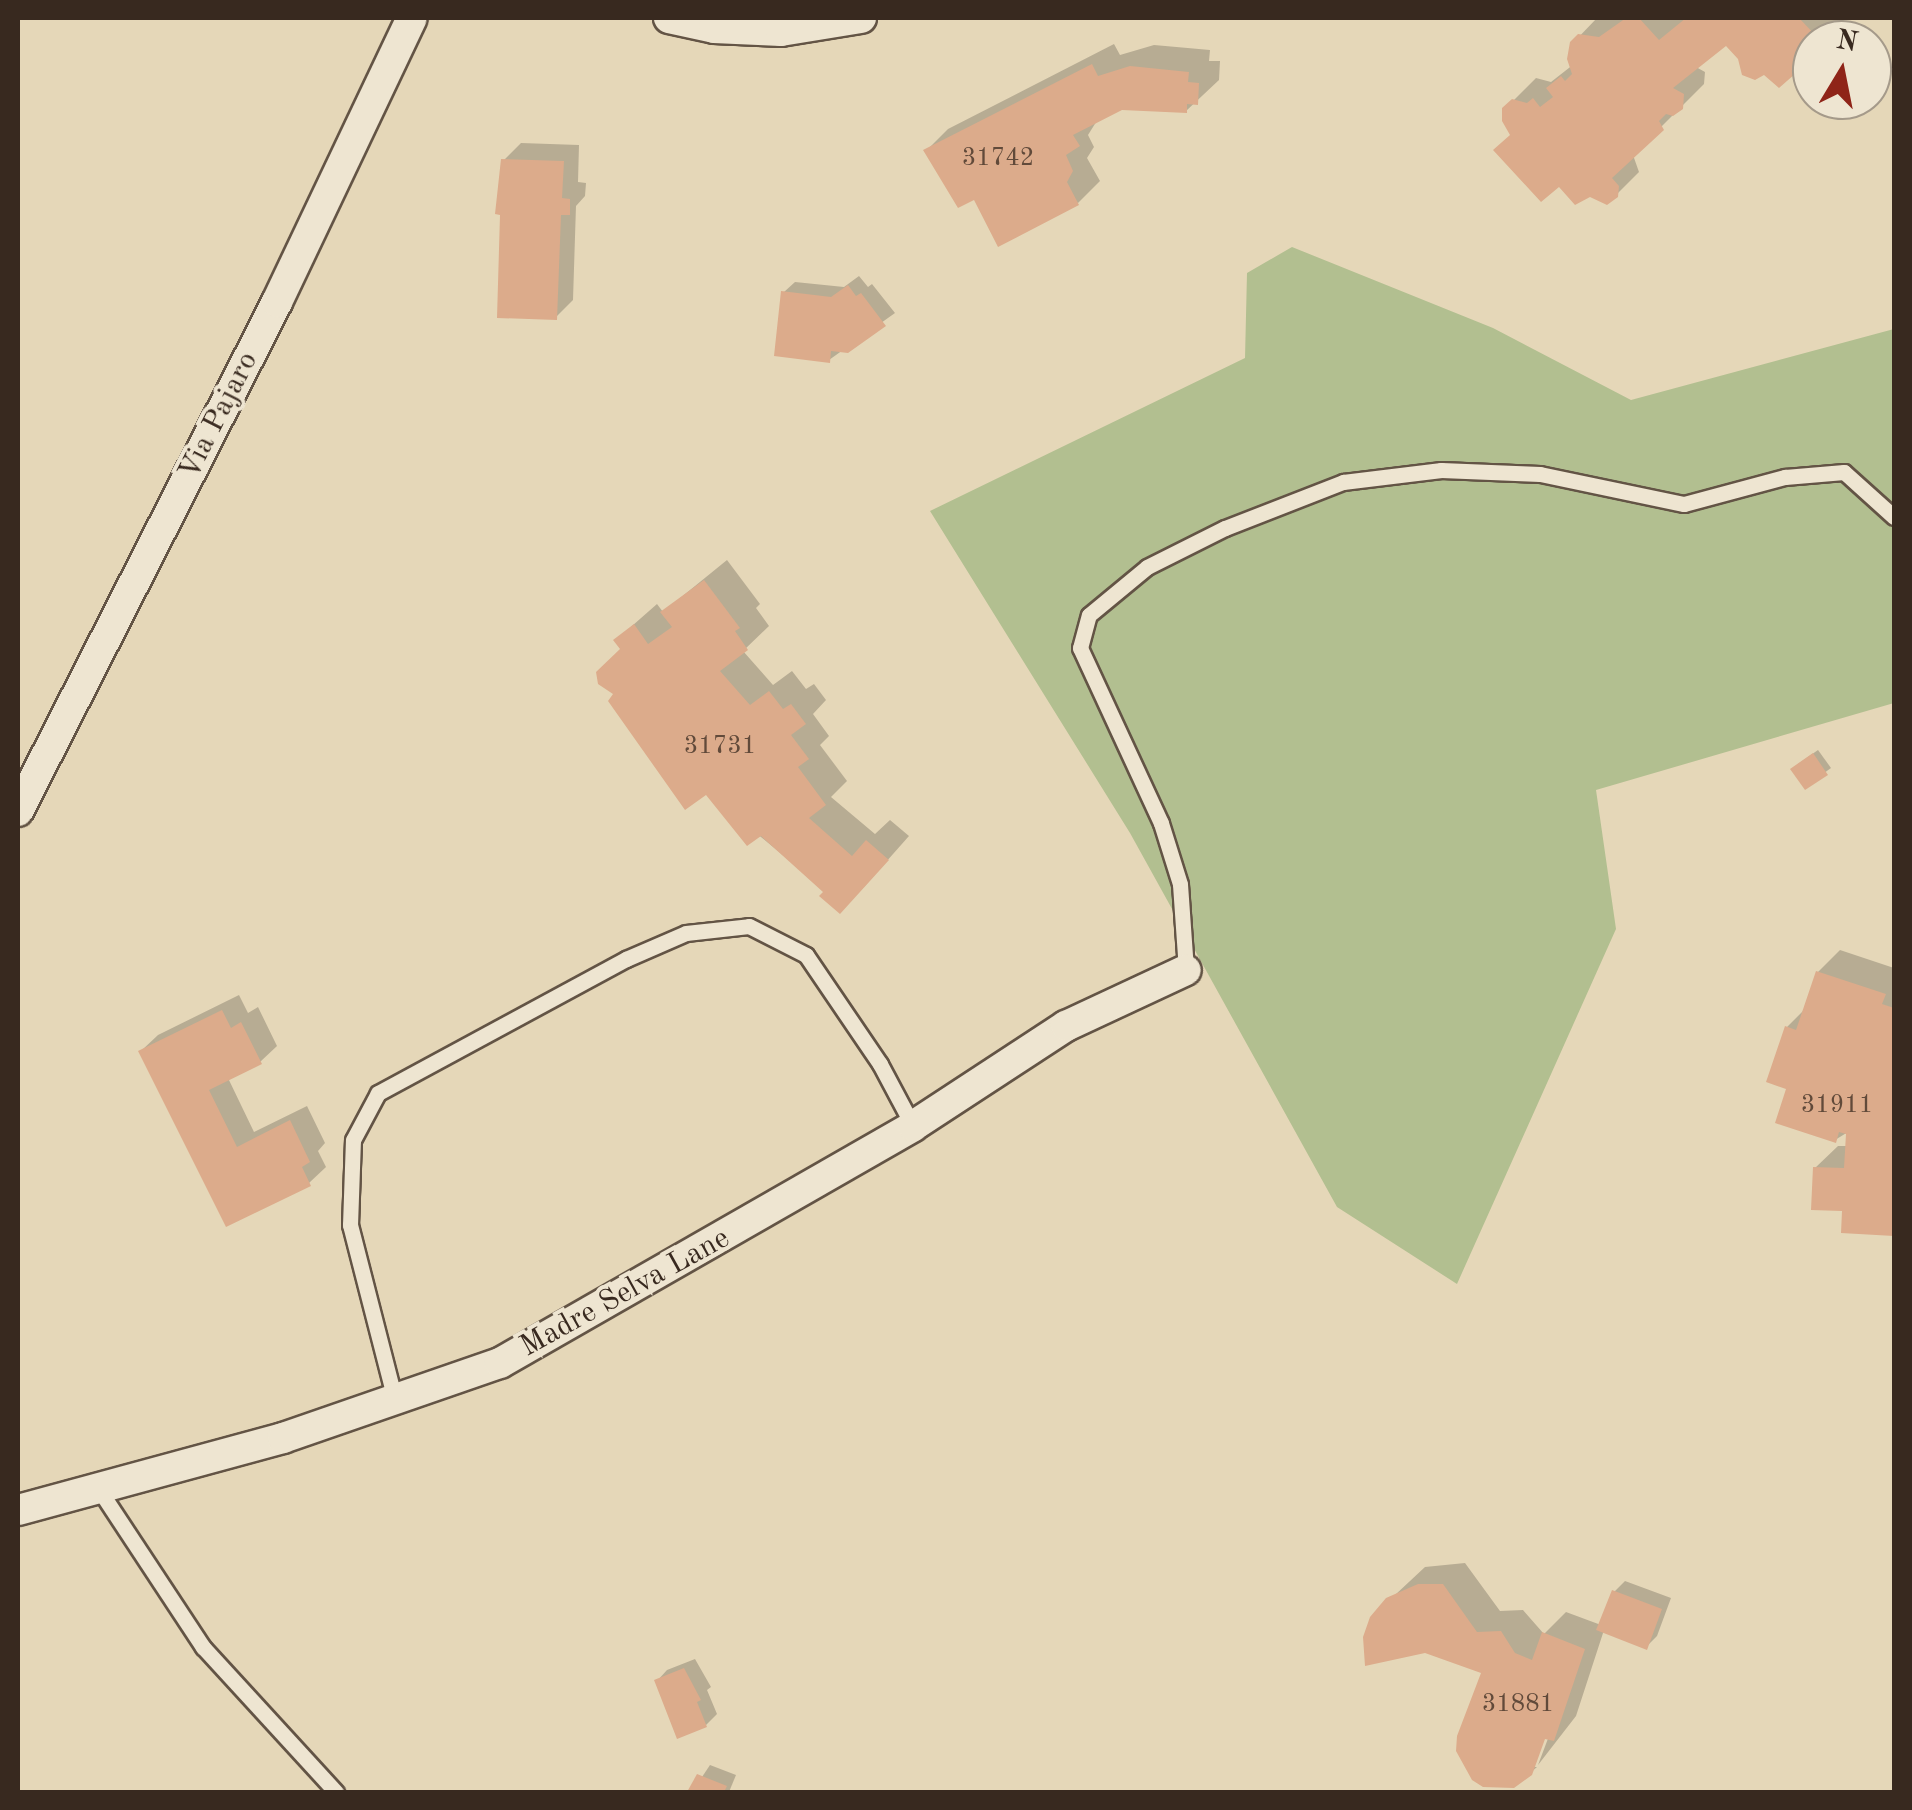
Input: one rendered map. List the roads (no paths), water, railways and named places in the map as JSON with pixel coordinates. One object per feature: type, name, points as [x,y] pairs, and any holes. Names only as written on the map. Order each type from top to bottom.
[{"type":"street","name":"Via Pajaro","points":[[18,811],[277,302],[412,18]]},
{"type":"street","points":[[669,18],[714,28],[781,31],[861,18]]},
{"type":"street","name":"Madre Selva Lane","points":[[18,1510],[284,1438],[500,1363],[696,1255],[913,1126],[1066,1026],[1186,970]]},
{"type":"lane","points":[[1186,970],[1180,884],[1161,824],[1080,648],[1089,614],[1147,566],[1225,528],[1343,482],[1441,470],[1540,474],[1684,504],[1785,476],[1844,472],[1894,518]]},
{"type":"lane","points":[[396,1400],[350,1225],[353,1140],[378,1093],[626,959],[686,933],[750,926],[806,954],[880,1064],[913,1126]]},
{"type":"lane","points":[[98,1488],[202,1647],[336,1792]]}]
